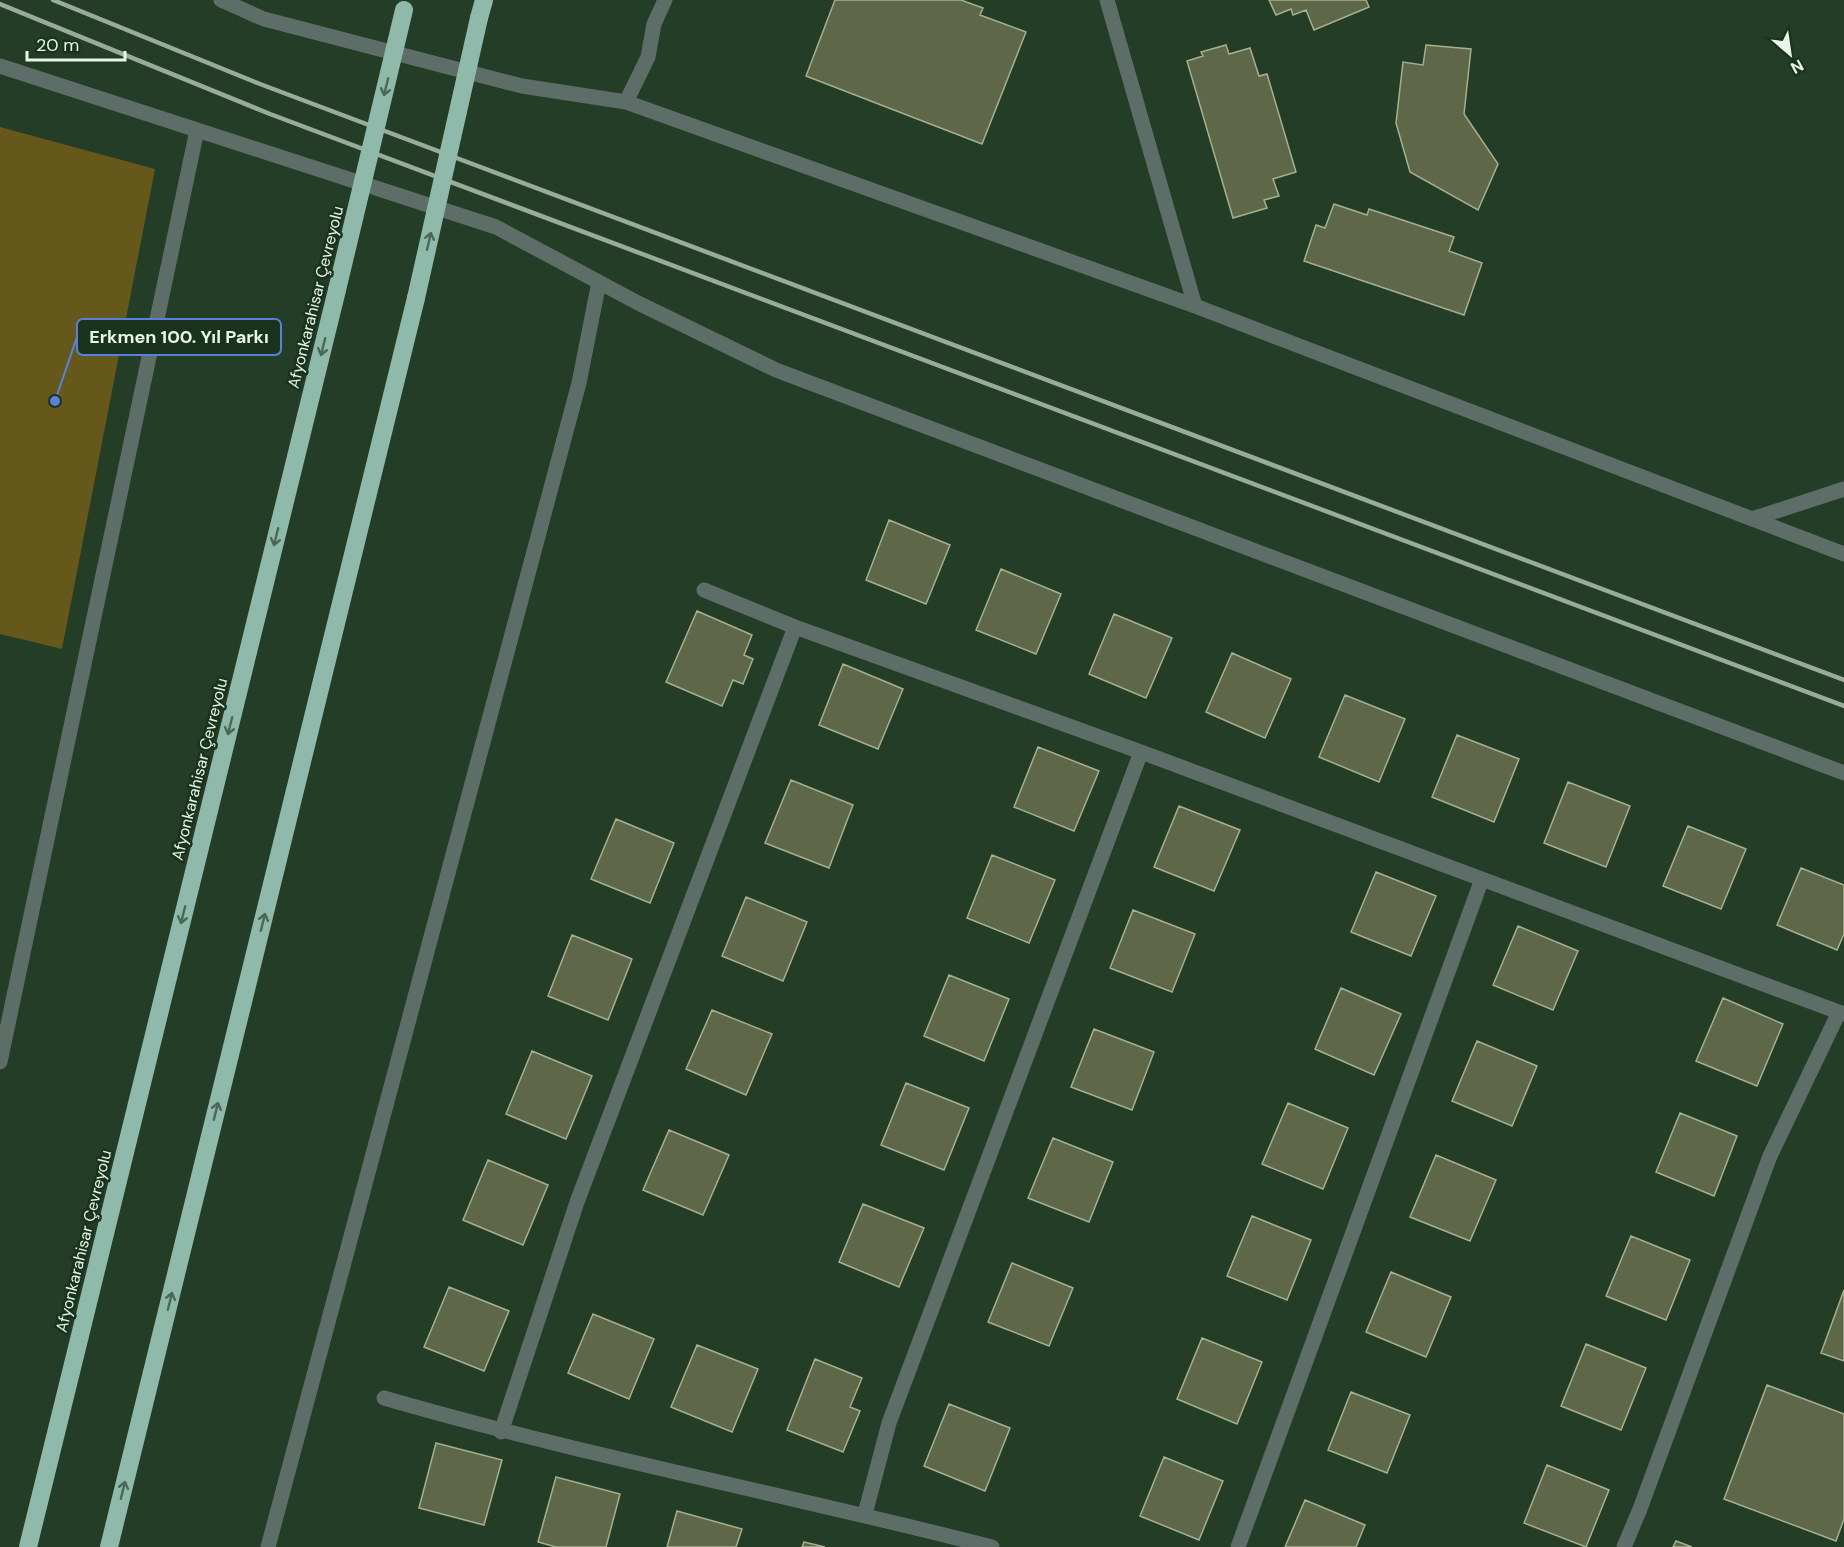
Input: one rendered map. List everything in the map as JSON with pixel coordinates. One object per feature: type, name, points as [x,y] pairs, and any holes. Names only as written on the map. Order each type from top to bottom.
[{"type":"highway","points":[[110,1547],[416,298],[484,0]]},
{"type":"highway","name":"Afyonkarahisar Çevreyolu","points":[[28,1547],[406,5]]},
{"type":"street","points":[[221,0],[264,19],[522,86],[626,102],[1195,306],[1844,554]]},
{"type":"street","points":[[626,102],[648,57],[654,24],[664,0]]},
{"type":"street","points":[[1107,0],[1195,306]]},
{"type":"street","points":[[0,66],[496,227],[599,282],[776,370],[1844,773]]},
{"type":"street","points":[[0,1062],[197,130]]},
{"type":"street","points":[[268,1547],[576,394],[599,282]]},
{"type":"street","points":[[1752,519],[1844,489]]},
{"type":"street","points":[[704,590],[795,627],[1141,752],[1841,1013],[1770,1156],[1641,1509],[1624,1547]]},
{"type":"street","points":[[501,1432],[577,1202],[795,627]]},
{"type":"street","points":[[865,1515],[889,1423],[1141,752]]},
{"type":"street","points":[[1238,1547],[1482,879]]},
{"type":"street","points":[[384,1398],[501,1432],[865,1515],[992,1547]]},
{"type":"shaded area","points":[[0,127],[155,169],[62,649],[0,634]]},
{"type":"building","points":[[835,0],[961,0],[983,8],[980,15],[1026,32],[982,144],[806,76]]},
{"type":"building","points":[[1269,0],[1366,0],[1369,7],[1314,30],[1306,10],[1293,15],[1291,9],[1276,15]]},
{"type":"building","points":[[1226,45],[1229,54],[1250,48],[1259,76],[1267,74],[1296,172],[1273,179],[1279,196],[1264,200],[1267,208],[1233,218],[1187,61],[1203,56],[1201,52]]},
{"type":"building","points":[[1426,45],[1471,49],[1464,114],[1498,164],[1478,210],[1410,172],[1396,123],[1403,62],[1423,65]]},
{"type":"building","points":[[1334,204],[1367,215],[1369,209],[1454,237],[1449,251],[1482,263],[1464,315],[1304,261],[1316,225],[1325,228]]},
{"type":"building","points":[[889,520],[950,545],[926,604],[866,580]]},
{"type":"building","points":[[1001,569],[1061,594],[1036,654],[976,630]]},
{"type":"building","points":[[697,611],[752,635],[744,655],[753,659],[743,684],[733,680],[722,706],[666,682]]},
{"type":"building","points":[[1114,614],[1172,638],[1146,698],[1089,674]]},
{"type":"building","points":[[1232,653],[1291,679],[1265,738],[1206,712]]},
{"type":"building","points":[[843,664],[903,689],[878,749],[819,725]]},
{"type":"building","points":[[1345,695],[1405,719],[1379,782],[1319,757]]},
{"type":"building","points":[[1457,735],[1519,759],[1494,822],[1432,797]]},
{"type":"building","points":[[1038,747],[1099,771],[1074,831],[1014,807]]},
{"type":"building","points":[[791,780],[853,805],[829,868],[765,843]]},
{"type":"building","points":[[1568,782],[1630,806],[1606,867],[1544,843]]},
{"type":"building","points":[[1179,806],[1240,830],[1214,891],[1154,867]]},
{"type":"building","points":[[616,819],[674,843],[650,903],[591,879]]},
{"type":"building","points":[[1688,826],[1746,849],[1721,909],[1663,886]]},
{"type":"building","points":[[992,855],[1055,880],[1029,943],[967,918]]},
{"type":"building","points":[[1801,868],[1844,885],[1844,934],[1837,950],[1777,925]]},
{"type":"building","points":[[1376,872],[1436,896],[1411,956],[1351,932]]},
{"type":"building","points":[[746,897],[807,922],[783,981],[722,956]]},
{"type":"building","points":[[1133,910],[1195,934],[1172,992],[1110,968]]},
{"type":"building","points":[[1518,926],[1578,951],[1553,1010],[1493,985]]},
{"type":"building","points":[[572,935],[632,959],[608,1020],[548,996]]},
{"type":"building","points":[[949,975],[1009,999],[984,1061],[924,1036]]},
{"type":"building","points":[[1341,988],[1401,1014],[1374,1075],[1315,1049]]},
{"type":"building","points":[[1723,998],[1783,1024],[1757,1086],[1696,1061]]},
{"type":"building","points":[[712,1010],[772,1034],[746,1095],[686,1069]]},
{"type":"building","points":[[1094,1029],[1154,1052],[1132,1110],[1071,1087]]},
{"type":"building","points":[[1477,1041],[1537,1066],[1512,1126],[1452,1101]]},
{"type":"building","points":[[532,1051],[592,1076],[566,1139],[506,1114]]},
{"type":"building","points":[[906,1083],[969,1108],[944,1170],[881,1145]]},
{"type":"building","points":[[1288,1103],[1348,1128],[1323,1189],[1262,1164]]},
{"type":"building","points":[[1680,1113],[1737,1136],[1714,1196],[1656,1172]]},
{"type":"building","points":[[669,1130],[729,1155],[703,1215],[643,1190]]},
{"type":"building","points":[[1053,1138],[1113,1162],[1089,1222],[1028,1198]]},
{"type":"building","points":[[1436,1155],[1496,1180],[1470,1241],[1410,1217]]},
{"type":"building","points":[[488,1160],[548,1185],[523,1245],[463,1220]]},
{"type":"building","points":[[863,1204],[924,1228],[899,1287],[839,1262]]},
{"type":"building","points":[[1252,1216],[1311,1240],[1287,1300],[1227,1276]]},
{"type":"building","points":[[1631,1236],[1690,1260],[1666,1320],[1606,1296]]},
{"type":"building","points":[[1012,1263],[1073,1288],[1049,1346],[988,1322]]},
{"type":"building","points":[[1391,1272],[1451,1297],[1426,1357],[1366,1332]]},
{"type":"building","points":[[449,1287],[509,1311],[484,1371],[424,1347]]},
{"type":"building","points":[[1844,1290],[1844,1361],[1821,1353]]},
{"type":"building","points":[[593,1314],[654,1339],[629,1399],[568,1373]]},
{"type":"building","points":[[1202,1338],[1262,1362],[1237,1424],[1177,1399]]},
{"type":"building","points":[[1586,1344],[1646,1368],[1621,1430],[1561,1406]]},
{"type":"building","points":[[697,1345],[758,1369],[732,1432],[671,1407]]},
{"type":"building","points":[[815,1359],[862,1378],[850,1407],[860,1411],[843,1452],[787,1430]]},
{"type":"building","points":[[1767,1385],[1844,1414],[1844,1519],[1836,1541],[1724,1499]]},
{"type":"building","points":[[1351,1392],[1410,1415],[1387,1473],[1328,1450]]},
{"type":"building","points":[[949,1404],[1010,1428],[985,1491],[924,1466]]},
{"type":"building","points":[[436,1443],[502,1460],[484,1525],[419,1508]]},
{"type":"building","points":[[1164,1457],[1223,1481],[1199,1540],[1140,1516]]},
{"type":"building","points":[[1547,1465],[1609,1490],[1586,1547],[1524,1523]]},
{"type":"building","points":[[556,1477],[620,1494],[606,1547],[556,1547],[538,1542]]},
{"type":"building","points":[[1305,1500],[1365,1525],[1356,1547],[1285,1547]]},
{"type":"building","points":[[677,1511],[742,1529],[736,1547],[667,1547]]},
{"type":"building","points":[[1676,1541],[1692,1547],[1673,1547]]},
{"type":"building","points":[[804,1542],[825,1547],[802,1547]]},
{"type":"railway","points":[[53,0],[260,84],[1844,680]]},
{"type":"railway","points":[[0,4],[270,114],[1844,706]]},
{"type":"place","name":"Erkmen 100. Yıl Parkı","points":[[55,401]]}]
